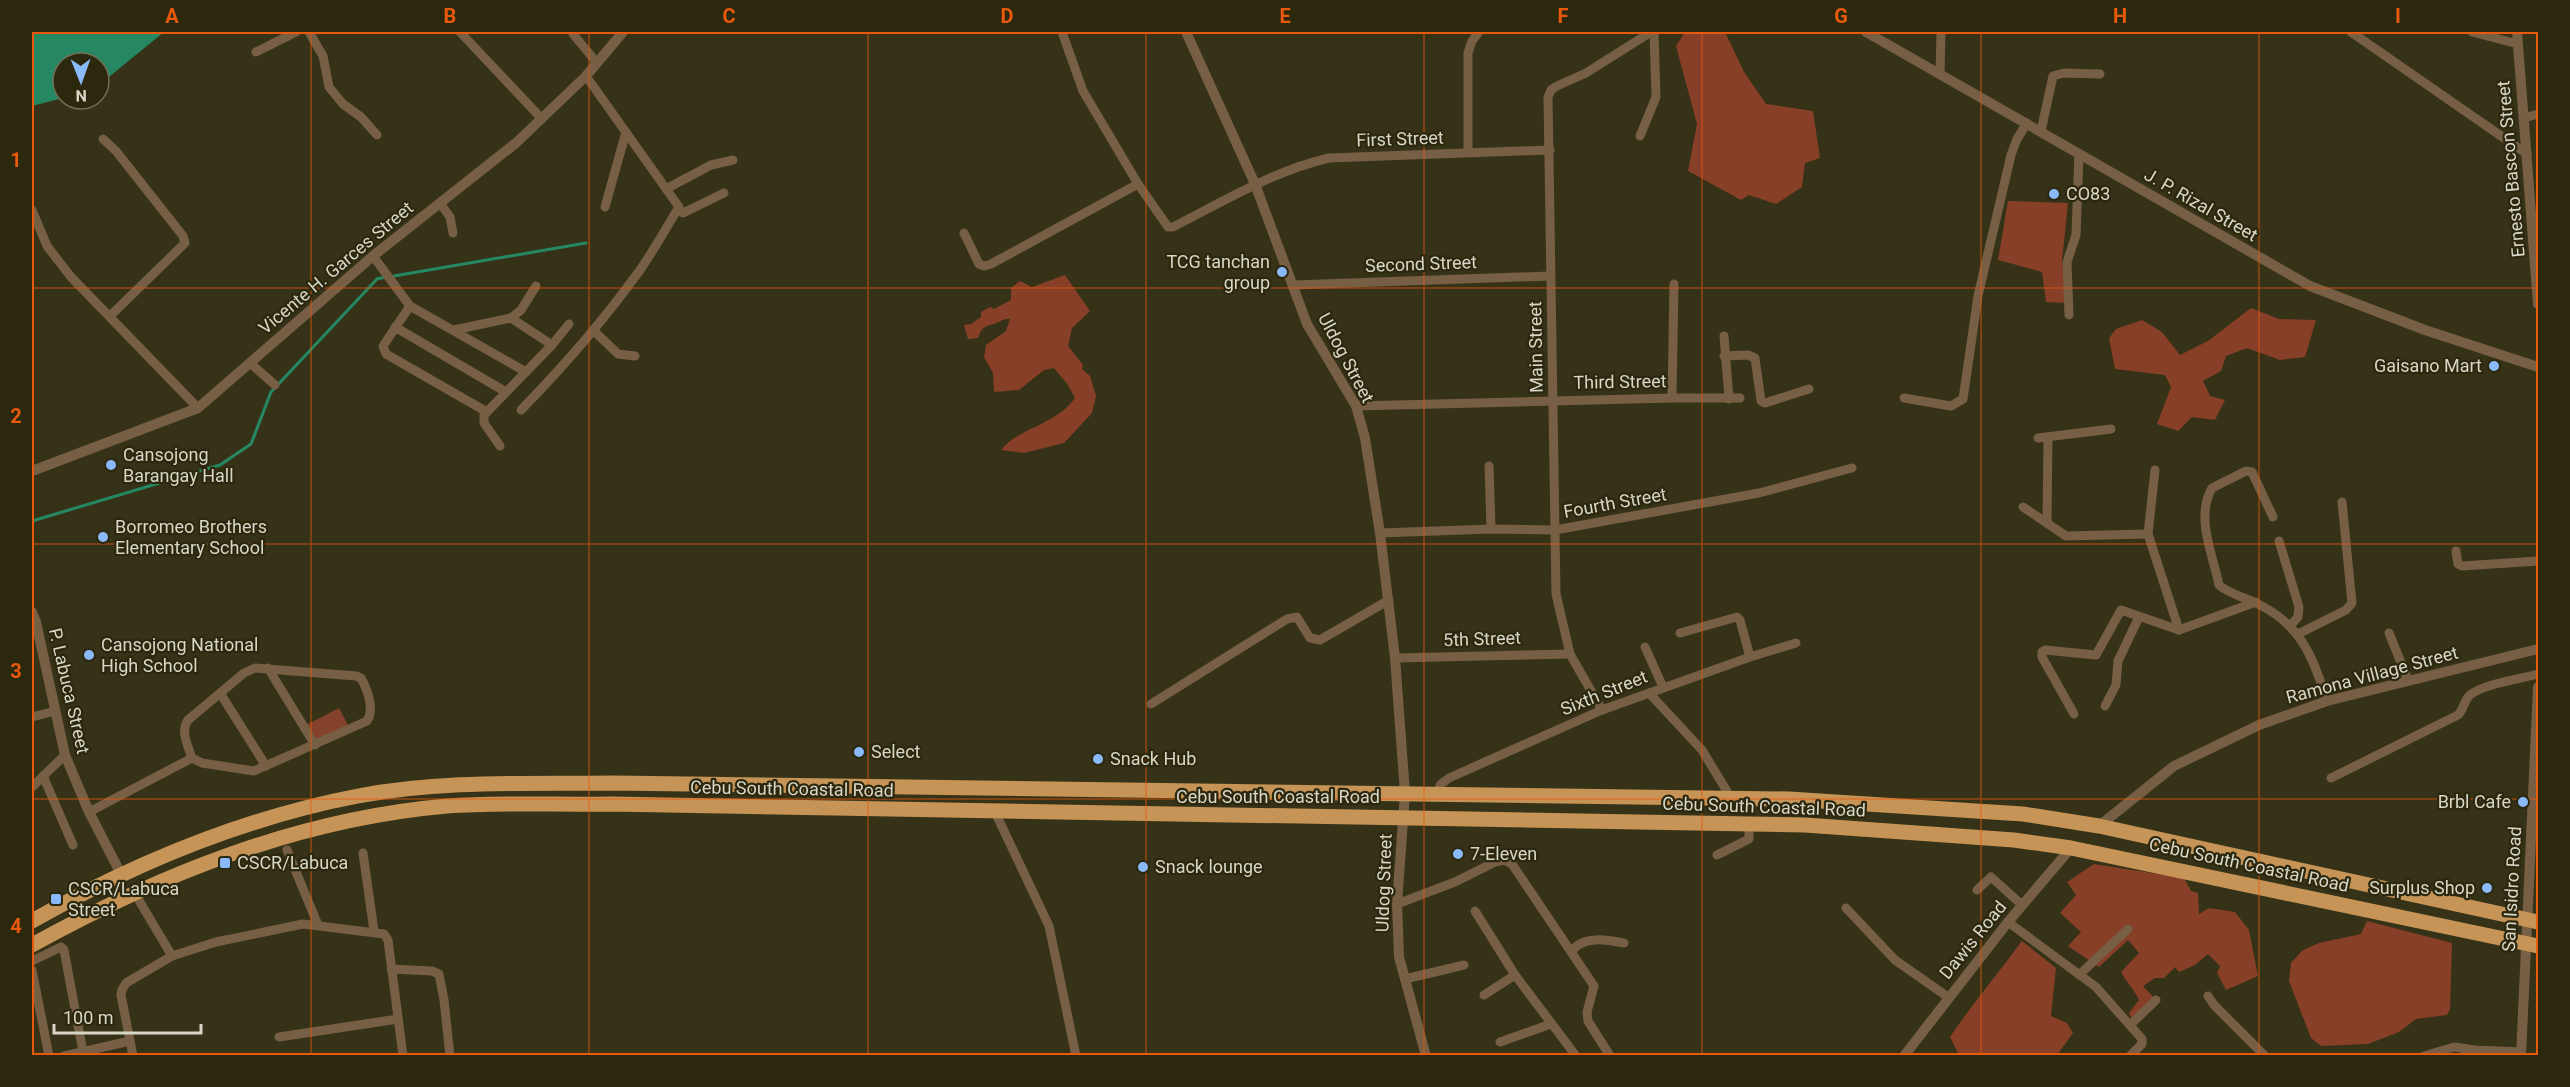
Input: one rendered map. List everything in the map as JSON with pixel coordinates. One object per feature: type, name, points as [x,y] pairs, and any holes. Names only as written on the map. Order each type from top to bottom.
[{"type":"highway","name":"Cebu South Coastal Road","points":[[32,921],[86,890],[193,844],[285,814],[360,795],[447,786],[614,783],[1805,799],[2022,814],[2099,826],[2533,921]]},
{"type":"highway","name":"Cebu South Coastal Road","points":[[32,945],[96,909],[134,892],[202,863],[282,837],[360,818],[448,806],[610,804],[1805,825],[2014,840],[2070,848],[2532,944]]},
{"type":"street","points":[[256,52],[296,32]]},
{"type":"street","points":[[309,32],[323,56],[329,87],[343,104],[361,117],[377,135]]},
{"type":"street","points":[[460,32],[542,119]]},
{"type":"street","name":"Vicente H. Garces Street","points":[[32,471],[198,408],[372,256],[516,143],[586,76],[624,32]]},
{"type":"street","name":"First Street","points":[[1062,32],[1083,91],[1164,225],[1173,227],[1255,184],[1298,165],[1329,158],[1550,150]]},
{"type":"street","name":"Uldog Street","points":[[1186,32],[1255,184],[1307,324],[1356,406],[1365,438],[1380,532],[1395,658],[1404,793],[1397,904],[1400,957],[1426,1056]]},
{"type":"street","points":[[1468,152],[1468,53],[1472,41],[1479,32]]},
{"type":"street","points":[[1640,136],[1656,97],[1650,32]]},
{"type":"street","name":"Main Street","points":[[1602,710],[1570,654],[1556,594],[1548,97],[1551,90],[1586,72],[1650,32]]},
{"type":"street","name":"J. P. Rizal Street","points":[[1866,32],[2310,286],[2424,330],[2538,367]]},
{"type":"street","points":[[1940,74],[1941,32]]},
{"type":"street","points":[[2351,32],[2527,154]]},
{"type":"street","points":[[2472,32],[2518,44]]},
{"type":"street","name":"Ernesto Bascon Street","points":[[2517,32],[2538,304]]},
{"type":"street","points":[[573,34],[597,63]]},
{"type":"street","points":[[2041,131],[2053,76],[2064,73],[2100,74]]},
{"type":"street","points":[[521,410],[593,330],[641,268],[679,207],[586,76]]},
{"type":"street","points":[[2524,118],[2538,114]]},
{"type":"street","points":[[1904,398],[1951,406],[1963,399],[1978,296],[2012,155],[2017,139],[2027,123]]},
{"type":"street","points":[[604,207],[626,132]]},
{"type":"street","points":[[103,139],[116,151],[183,236],[184,243],[110,316]]},
{"type":"street","points":[[2069,315],[2067,262],[2076,235],[2079,154]]},
{"type":"street","points":[[666,189],[711,165],[733,160]]},
{"type":"street","points":[[964,233],[979,264],[984,266],[1006,257],[1138,184]]},
{"type":"street","points":[[683,213],[724,193]]},
{"type":"street","points":[[440,203],[450,217],[453,233]]},
{"type":"street","points":[[32,210],[47,246],[71,277],[198,408]]},
{"type":"street","points":[[372,256],[410,306],[526,372]]},
{"type":"street","name":"Second Street","points":[[1293,285],[1550,276]]},
{"type":"street","points":[[1672,398],[1674,284]]},
{"type":"street","points":[[454,330],[511,318],[521,309],[536,286]]},
{"type":"street","points":[[410,306],[383,346],[386,354],[487,412]]},
{"type":"street","points":[[511,318],[552,345]]},
{"type":"street","points":[[500,446],[484,423],[484,415],[552,345],[569,324]]},
{"type":"street","points":[[395,327],[506,392]]},
{"type":"street","points":[[593,330],[618,354],[635,356]]},
{"type":"street","points":[[1724,336],[1729,399]]},
{"type":"street","points":[[1724,356],[1748,355],[1755,358],[1761,401],[1765,403],[1809,389]]},
{"type":"street","points":[[250,363],[275,385]]},
{"type":"street","name":"Third Street","points":[[1356,406],[1554,400],[1740,398]]},
{"type":"street","points":[[2046,523],[2043,437],[2111,429]]},
{"type":"street","points":[[1489,466],[1491,529]]},
{"type":"street","name":"Fourth Street","points":[[1380,532],[1491,529],[1555,531],[1760,493],[1852,468]]},
{"type":"street","points":[[2155,470],[2148,534],[2179,630]]},
{"type":"street","points":[[2272,517],[2255,476],[2246,471],[2212,488],[2205,505],[2206,527],[2219,585],[2275,613],[2298,634],[2314,660],[2327,701]]},
{"type":"street","points":[[2298,634],[2346,610],[2352,603],[2342,502]]},
{"type":"street","points":[[2023,507],[2066,536],[2148,534]]},
{"type":"street","points":[[2279,541],[2299,607],[2298,617],[2290,626]]},
{"type":"street","points":[[2456,551],[2458,564],[2462,566],[2538,561]]},
{"type":"street","points":[[1151,704],[1287,619],[1297,617],[1310,638],[1320,640],[1389,600]]},
{"type":"street","points":[[2074,714],[2042,657],[2042,652],[2045,650],[2096,655],[2118,612],[2124,609],[2139,617],[2179,630],[2256,602]]},
{"type":"street","points":[[1680,633],[1737,617],[1740,620],[1750,657]]},
{"type":"street","points":[[2105,706],[2116,685],[2118,661],[2139,617]]},
{"type":"street","name":"P. Labuca Street","points":[[33,619],[65,755],[89,812],[120,874]]},
{"type":"street","points":[[2389,633],[2408,680]]},
{"type":"street","name":"Sixth Street","points":[[1436,794],[1441,784],[1449,778],[1602,710],[1663,687],[1796,643]]},
{"type":"street","points":[[1646,647],[1663,687]]},
{"type":"street","name":"Ramona Village Street","points":[[2099,826],[2174,766],[2259,725],[2327,701],[2538,649]]},
{"type":"street","name":"5th Street","points":[[1395,658],[1570,654]]},
{"type":"street","points":[[255,668],[268,668],[361,678],[369,691],[370,717],[367,721],[315,745],[247,772],[202,763],[192,758],[184,725],[244,673],[255,668]]},
{"type":"street","points":[[268,668],[315,745]]},
{"type":"street","points":[[2331,778],[2452,718],[2464,709],[2467,697],[2476,690],[2538,674]]},
{"type":"street","name":"San Isidro Road","points":[[2521,1054],[2532,944],[2538,687]]},
{"type":"street","points":[[220,693],[266,766]]},
{"type":"street","points":[[1649,693],[1702,750],[1731,798]]},
{"type":"street","points":[[32,717],[55,711]]},
{"type":"street","points":[[32,787],[65,755]]},
{"type":"street","points":[[89,812],[192,758]]},
{"type":"street","points":[[43,776],[73,845]]},
{"type":"street","points":[[996,812],[1049,926],[1076,1056]]},
{"type":"street","points":[[1717,855],[1749,839],[1749,824]]},
{"type":"street","name":"Dawis Road","points":[[1904,1056],[2007,922],[2070,848]]},
{"type":"street","points":[[287,850],[318,925]]},
{"type":"street","points":[[363,853],[374,931]]},
{"type":"street","points":[[1397,904],[1455,882],[1495,862],[1504,860],[1512,864],[1594,986],[1587,1012],[1588,1021],[1610,1056]]},
{"type":"street","points":[[1977,890],[1991,877],[2022,905]]},
{"type":"street","points":[[134,892],[172,956]]},
{"type":"street","points":[[1846,908],[1895,960],[1948,998]]},
{"type":"street","points":[[1475,911],[1515,975],[1576,1056]]},
{"type":"street","points":[[2007,922],[2096,987],[2142,1039],[2142,1044],[2130,1056]]},
{"type":"street","points":[[133,1056],[121,995],[126,983],[172,956],[216,942],[303,924],[380,932],[388,940],[403,1056]]},
{"type":"street","points":[[2079,975],[2128,929]]},
{"type":"street","points":[[1572,951],[1583,943],[1600,940],[1624,943]]},
{"type":"street","points":[[32,961],[56,948],[61,947],[64,950],[83,1052]]},
{"type":"street","points":[[1405,979],[1464,965]]},
{"type":"street","points":[[391,969],[432,971],[439,974],[450,1056]]},
{"type":"street","points":[[32,970],[49,1056]]},
{"type":"street","points":[[1484,995],[1515,975]]},
{"type":"street","points":[[2208,996],[2214,1005],[2265,1056]]},
{"type":"street","points":[[2130,1025],[2156,1000]]},
{"type":"street","points":[[279,1037],[398,1019]]},
{"type":"street","points":[[1500,1042],[1551,1024]]},
{"type":"street","points":[[70,1055],[104,1051],[130,1041]]},
{"type":"street","points":[[2424,1056],[2454,1047],[2521,1054]]},
{"type":"shaded area","points":[[32,32],[164,32],[111,75],[111,51],[51,51],[51,101],[32,106]]},
{"type":"shaded area","points":[[1685,32],[1725,32],[1744,72],[1766,104],[1813,111],[1820,158],[1805,163],[1802,187],[1776,204],[1749,195],[1741,200],[1688,171],[1697,124],[1676,46]]},
{"type":"shaded area","points":[[2008,201],[2068,203],[2062,261],[2067,303],[2046,302],[2042,272],[1998,260]]},
{"type":"shaded area","points":[[1065,275],[1090,311],[1072,328],[1068,346],[1083,365],[1082,369],[1090,376],[1096,396],[1092,413],[1064,443],[1024,453],[1001,450],[1017,436],[1058,414],[1075,398],[1054,368],[1044,370],[1019,390],[994,392],[993,373],[984,357],[986,345],[1006,331],[1010,319],[984,328],[978,338],[968,339],[964,325],[971,324],[981,317],[981,312],[990,307],[994,309],[1011,300],[1011,288],[1020,281],[1032,287]]},
{"type":"shaded area","points":[[2251,308],[2279,319],[2316,320],[2305,357],[2280,360],[2247,348],[2226,356],[2221,371],[2203,381],[2210,396],[2225,400],[2215,420],[2192,417],[2178,431],[2157,424],[2171,387],[2165,375],[2115,369],[2109,338],[2116,329],[2142,320],[2162,332],[2180,355],[2208,341]]},
{"type":"shaded area","points":[[339,708],[348,725],[315,742],[306,725]]},
{"type":"shaded area","points":[[2094,864],[2184,878],[2191,891],[2198,893],[2199,914],[2209,908],[2235,912],[2249,930],[2258,976],[2226,990],[2217,973],[2220,966],[2208,954],[2195,965],[2179,972],[2175,967],[2164,978],[2155,978],[2143,986],[2156,1000],[2131,1018],[2129,1013],[2139,1000],[2121,972],[2139,953],[2128,940],[2099,967],[2068,946],[2081,932],[2060,913],[2076,895],[2067,882]]},
{"type":"shaded area","points":[[2367,921],[2452,943],[2450,1009],[2447,1015],[2416,1019],[2399,1032],[2368,1044],[2321,1046],[2311,1038],[2289,981],[2291,963],[2303,950],[2319,943],[2361,934]]},
{"type":"shaded area","points":[[2022,941],[2056,968],[2051,1016],[2067,1023],[2073,1033],[2057,1055],[1959,1055],[1950,1037]]},
{"type":"waterway","points":[[394,276],[586,243]]},
{"type":"waterway","points":[[32,521],[220,465],[251,444],[271,392],[377,279],[385,277]]},
{"type":"place","name":"CO83","points":[[2054,194]]},
{"type":"place","name":"TCG tanchan group","points":[[1282,272]]},
{"type":"place","name":"Gaisano Mart","points":[[2494,366]]},
{"type":"place","name":"Cansojong Barangay Hall","points":[[111,465]]},
{"type":"place","name":"Borromeo Brothers Elementary School","points":[[103,537]]},
{"type":"place","name":"Cansojong National High School","points":[[89,655]]},
{"type":"place","name":"Select","points":[[859,752]]},
{"type":"place","name":"Snack Hub","points":[[1098,759]]},
{"type":"place","name":"Brbl Cafe","points":[[2523,802]]},
{"type":"place","name":"7-Eleven","points":[[1458,854]]},
{"type":"place","name":"CSCR/Labuca","points":[[225,863]]},
{"type":"place","name":"Snack lounge","points":[[1143,867]]},
{"type":"place","name":"Surplus Shop","points":[[2487,888]]},
{"type":"place","name":"CSCR/Labuca Street","points":[[56,899]]}]
